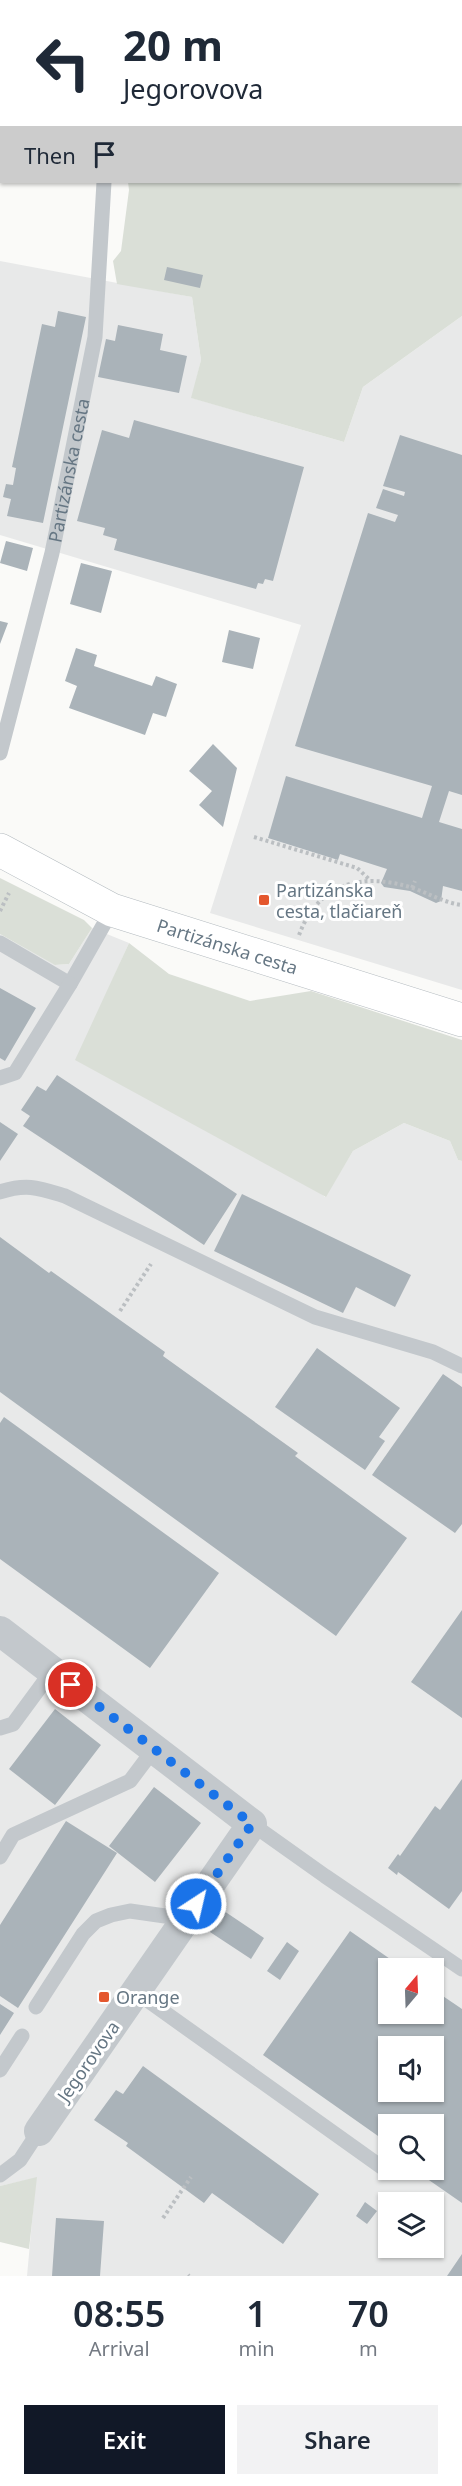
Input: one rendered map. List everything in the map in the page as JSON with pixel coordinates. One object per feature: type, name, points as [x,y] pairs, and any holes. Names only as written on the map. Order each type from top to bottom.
[{"type":"street","name":"Partizánska cesta","points":[[0,850],[112,910],[462,1020]]},
{"type":"street","points":[[0,1631],[252,1824]]},
{"type":"street","name":"Jegorovova","points":[[39,2131],[252,1824]]},
{"type":"lane","name":"Partizánska cesta","points":[[0,753],[52,553],[95,337],[104,183]]},
{"type":"lane","points":[[0,1078],[15,1073],[112,910]]},
{"type":"lane","points":[[0,943],[70,984]]},
{"type":"lane","points":[[0,1192],[18,1186],[36,1187],[65,1196],[315,1317],[433,1352],[462,1366]]},
{"type":"lane","points":[[0,1728],[13,1724],[52,1671]]},
{"type":"lane","points":[[0,1857],[13,1835],[129,1781],[153,1749]]},
{"type":"lane","points":[[252,1824],[324,1876],[462,1969]]},
{"type":"lane","points":[[36,2007],[84,1934],[96,1921],[130,1911],[186,1919]]},
{"type":"lane","points":[[136,1992],[378,2165]]},
{"type":"lane","points":[[0,2070],[22,2036]]},
{"type":"lane","name":"Jegorovova","points":[[0,2175],[20,2160],[39,2131]]},
{"type":"path","points":[[254,837],[357,868],[370,881]]},
{"type":"path","points":[[298,936],[306,917],[329,892],[358,881],[384,881],[462,905]]},
{"type":"path","points":[[412,888],[415,881]]},
{"type":"path","points":[[120,1311],[158,1255]]},
{"type":"path","points":[[163,2218],[191,2177]]},
{"type":"shaded area","points":[[128,183],[462,183],[462,316],[363,387],[344,442],[191,398],[201,360],[192,297],[117,284],[113,261],[121,251]]},
{"type":"shaded area","points":[[0,261],[192,297],[201,360],[192,398],[344,442],[363,387],[462,316],[462,990],[210,913],[301,625],[0,535]]},
{"type":"shaded area","points":[[0,878],[84,920],[92,928],[69,964],[55,965],[0,934]]},
{"type":"shaded area","points":[[92,928],[129,943],[104,999],[325,1197],[353,1151],[404,1123],[450,1141],[458,1160],[462,1161],[462,2276],[27,2276],[36,2178],[0,2186],[0,934],[56,965],[69,964]]},
{"type":"shaded area","points":[[129,943],[169,974],[250,1001],[311,991],[462,1040],[462,1161],[458,1160],[450,1141],[404,1123],[353,1151],[326,1197],[75,1060]]},
{"type":"shaded area","points":[[37,2177],[29,2249],[0,2242],[0,2186]]},
{"type":"building","points":[[167,267],[203,275],[200,288],[164,280]]},
{"type":"building","points":[[58,311],[86,317],[43,523],[7,516],[11,499],[3,497],[6,484],[13,485],[16,468],[12,467],[42,324],[55,327]]},
{"type":"building","points":[[118,325],[163,334],[160,350],[187,356],[179,393],[98,377],[106,339],[115,341]]},
{"type":"building","points":[[134,420],[304,467],[273,581],[265,579],[263,584],[258,583],[256,589],[114,550],[117,539],[103,535],[105,528],[77,521],[102,430],[129,438]]},
{"type":"building","points":[[400,435],[462,455],[462,795],[449,791],[439,822],[462,829],[462,891],[443,886],[441,901],[436,903],[410,891],[384,887],[381,883],[387,869],[340,854],[338,860],[268,838],[286,776],[422,818],[432,786],[295,746],[368,513],[395,522],[398,515],[376,508],[383,489],[404,496],[405,492],[383,486]]},
{"type":"building","points":[[6,541],[33,548],[27,571],[0,563]]},
{"type":"building","points":[[81,563],[112,571],[101,613],[70,604]]},
{"type":"building","points":[[0,621],[8,623],[0,644]]},
{"type":"building","points":[[229,630],[260,638],[253,669],[222,662]]},
{"type":"building","points":[[76,648],[97,655],[94,666],[152,686],[156,676],[177,684],[166,717],[153,713],[145,735],[69,708],[77,686],[65,681]]},
{"type":"building","points":[[213,744],[237,768],[223,827],[199,805],[212,791],[189,771]]},
{"type":"building","points":[[0,988],[36,1008],[5,1061],[0,1058]]},
{"type":"building","points":[[57,1075],[237,1194],[204,1245],[23,1126],[30,1116],[21,1110],[37,1086],[46,1091]]},
{"type":"building","points":[[0,1122],[18,1134],[0,1161]]},
{"type":"building","points":[[242,1194],[411,1275],[395,1307],[356,1287],[343,1313],[214,1251]]},
{"type":"building","points":[[0,1237],[165,1352],[163,1356],[298,1453],[295,1456],[407,1538],[336,1636],[0,1392]]},
{"type":"building","points":[[317,1348],[400,1408],[379,1437],[385,1441],[365,1470],[275,1407]]},
{"type":"building","points":[[443,1374],[462,1387],[462,1524],[455,1533],[372,1475]]},
{"type":"building","points":[[4,1417],[219,1573],[150,1668],[0,1559],[0,1423]]},
{"type":"building","points":[[462,1610],[462,1718],[411,1682]]},
{"type":"building","points":[[55,1709],[101,1745],[55,1805],[9,1769]]},
{"type":"building","points":[[462,1779],[462,1891],[449,1909],[398,1872],[397,1875],[388,1868],[398,1854],[400,1856],[435,1806],[440,1810]]},
{"type":"building","points":[[154,1787],[201,1823],[155,1882],[109,1846]]},
{"type":"building","points":[[66,1821],[117,1853],[18,2008],[0,1996],[0,1925]]},
{"type":"building","points":[[224,1911],[264,1938],[251,1959],[210,1932]]},
{"type":"building","points":[[350,1931],[389,1958],[378,1958],[378,2024],[444,2024],[444,1997],[462,2009],[462,2203],[429,2180],[444,2180],[444,2114],[378,2114],[378,2136],[263,2055]]},
{"type":"building","points":[[287,1942],[299,1951],[280,1980],[267,1971]]},
{"type":"building","points":[[0,2004],[14,2013],[0,2035]]},
{"type":"building","points":[[143,2066],[319,2194],[283,2244],[212,2193],[204,2203],[126,2146],[128,2143],[94,2120],[116,2090],[123,2094]]},
{"type":"building","points":[[365,2202],[377,2211],[367,2224],[356,2216]]},
{"type":"building","points":[[56,2218],[104,2221],[100,2276],[52,2276]]},
{"type":"building","points":[[462,2254],[462,2276],[447,2276]]},
{"type":"place","name":"Partizánska cesta, tlačiareň","points":[[264,900]]},
{"type":"place","name":"Orange","points":[[104,1997]]},
{"type":"route","points":[[71,1685],[252,1824],[196,1904]]}]
